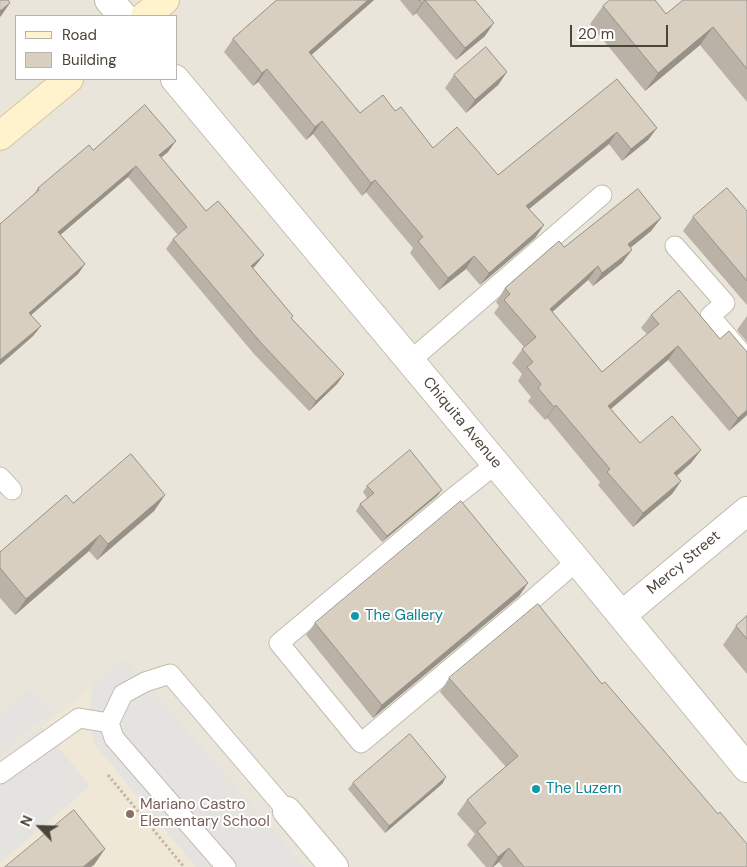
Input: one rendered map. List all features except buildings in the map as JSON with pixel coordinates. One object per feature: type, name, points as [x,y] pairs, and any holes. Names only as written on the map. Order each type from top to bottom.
[{"type":"main road","points":[[146,15],[165,0]]},
{"type":"main road","points":[[0,136],[68,80]]},
{"type":"street","points":[[109,0],[121,15]]},
{"type":"street","name":"Chiquita Avenue","points":[[176,80],[622,615],[747,768]]},
{"type":"street","name":"Mercy Street","points":[[622,615],[747,511]]},
{"type":"street","points":[[287,811],[334,867]]},
{"type":"lane","points":[[410,361],[602,195]]},
{"type":"lane","points":[[675,246],[725,303],[710,316],[747,359]]},
{"type":"lane","points":[[496,464],[279,643],[361,743],[514,616],[576,560]]},
{"type":"lane","points":[[226,867],[114,738],[109,723],[123,694],[145,682],[170,674],[287,811]]},
{"type":"lane","points":[[0,774],[79,718],[109,723]]},
{"type":"shaded area","points":[[0,0],[747,0],[747,867],[0,867]]},
{"type":"shaded area","name":"Mariano Castro Elementary School","points":[[125,659],[305,867],[0,867],[0,762]]},
{"type":"shaded area","points":[[125,659],[305,867],[196,867],[95,745],[89,724],[92,686]]},
{"type":"shaded area","points":[[30,689],[52,711],[0,754],[0,714]]},
{"type":"shaded area","points":[[42,727],[90,786],[0,863],[0,762]]},
{"type":"place","name":"The Gallery","points":[[355,616]]},
{"type":"place","name":"The Luzern","points":[[536,789]]},
{"type":"place","name":"Mariano Castro Elementary School","points":[[130,814]]}]
